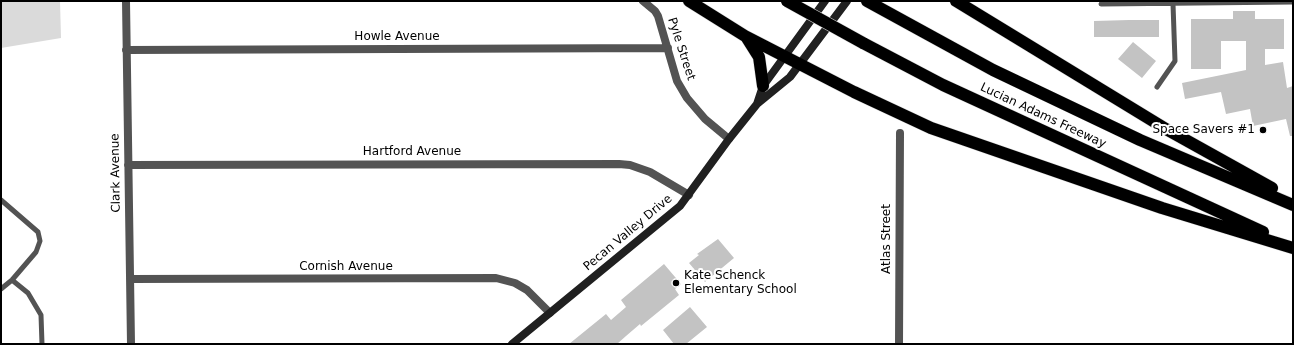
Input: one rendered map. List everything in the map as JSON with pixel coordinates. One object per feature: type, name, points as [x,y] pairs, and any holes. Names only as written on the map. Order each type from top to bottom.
[{"type":"highway","points":[[689,1],[745,36],[880,105],[931,128],[1162,208],[1293,247]]},
{"type":"highway","name":"Lucian Adams Freeway","points":[[787,1],[944,85],[1293,247]]},
{"type":"highway","name":"Lucian Adams Freeway","points":[[868,1],[993,70],[1140,140],[1293,205]]},
{"type":"highway","points":[[956,1],[1166,129],[1293,199]]},
{"type":"highway","points":[[745,36],[759,57],[763,86]]},
{"type":"main road","name":"Pecan Valley Drive","points":[[757,104],[763,86],[825,1]]},
{"type":"main road","name":"Pecan Valley Drive","points":[[512,344],[668,216],[689,195],[729,139],[757,104],[790,77],[847,1]]},
{"type":"street","name":"Clark Avenue","points":[[126,1],[131,344]]},
{"type":"street","name":"Pyle Street","points":[[643,1],[655,11],[658,16],[677,81],[687,98],[705,119],[729,139]]},
{"type":"street","name":"Howle Avenue","points":[[126,50],[668,48]]},
{"type":"street","name":"Atlas Street","points":[[899,344],[900,133]]},
{"type":"street","name":"Hartford Avenue","points":[[128,165],[619,164],[630,165],[650,172],[689,195]]},
{"type":"street","name":"Cornish Avenue","points":[[130,279],[496,278],[515,284],[527,290],[550,313]]},
{"type":"lane","points":[[1101,4],[1293,2]]},
{"type":"lane","points":[[1157,87],[1175,61],[1173,4]]},
{"type":"lane","points":[[1,200],[38,232],[40,241],[36,252],[12,280],[2,287]]},
{"type":"lane","points":[[12,280],[28,293],[41,315],[42,344]]},
{"type":"shaded area","points":[[1,1],[60,1],[61,38],[1,48]]},
{"type":"building","points":[[1233,11],[1255,11],[1255,19],[1284,19],[1284,49],[1265,49],[1265,65],[1283,62],[1287,88],[1293,86],[1293,136],[1290,136],[1286,119],[1253,126],[1250,109],[1226,114],[1221,92],[1185,99],[1182,83],[1246,70],[1246,41],[1221,41],[1221,69],[1191,69],[1191,19],[1233,19]]},
{"type":"building","points":[[1159,20],[1159,37],[1094,37],[1094,21]]},
{"type":"building","points":[[1133,42],[1156,61],[1142,78],[1118,59]]},
{"type":"building","points":[[718,239],[734,258],[705,282],[689,263],[699,255],[697,254]]},
{"type":"building","points":[[664,264],[681,284],[675,289],[679,295],[641,326],[640,324],[617,344],[569,344],[606,314],[611,320],[626,307],[621,300]]},
{"type":"building","points":[[690,307],[707,327],[686,344],[674,344],[663,330]]},
{"type":"place","name":"Space Savers #1","points":[[1263,130]]},
{"type":"place","name":"Kate Schenck Elementary School","points":[[676,283]]}]
